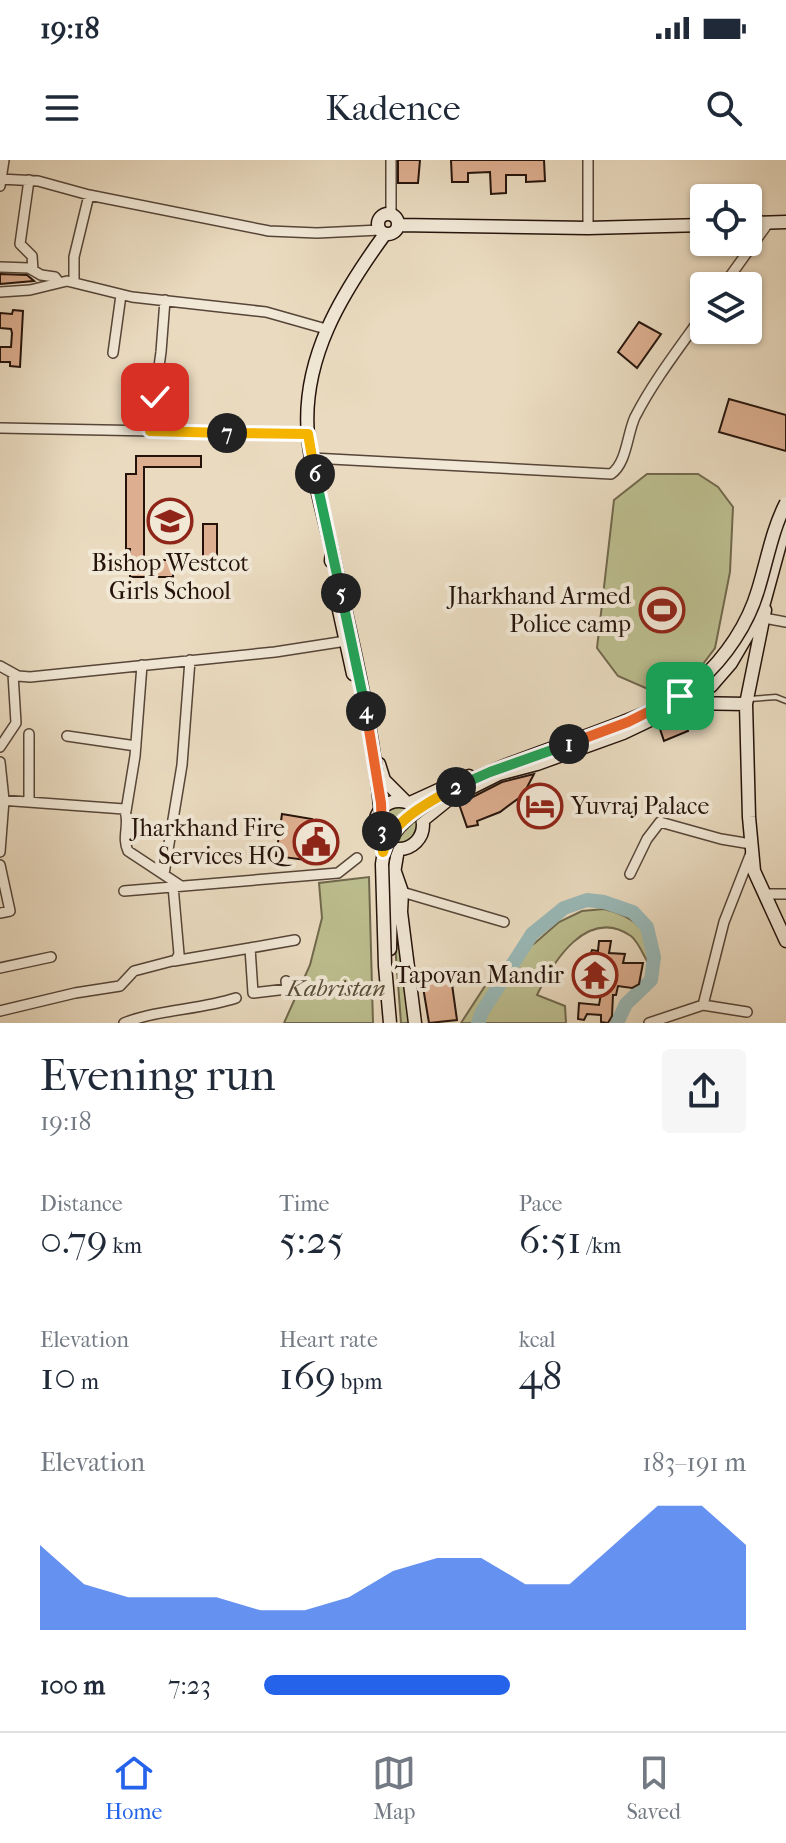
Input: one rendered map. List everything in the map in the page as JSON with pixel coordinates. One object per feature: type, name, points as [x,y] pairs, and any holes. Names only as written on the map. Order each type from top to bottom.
[{"type":"main road","points":[[392,1023],[384,944],[381,803],[374,752],[308,434],[312,376],[326,329],[382,232],[395,232],[395,220],[588,228],[690,225]]},
{"type":"main road","points":[[762,222],[786,222]]},
{"type":"main road","points":[[383,852],[389,838],[406,820],[465,782],[628,722],[680,696],[701,680],[735,639],[753,605],[786,500]]},
{"type":"main road","points":[[376,815],[394,802],[408,803],[627,717],[699,678],[731,638],[751,601],[775,520],[786,500]]},
{"type":"main road","points":[[392,1023],[387,917],[389,858],[397,839],[418,817],[461,789],[624,728],[683,700],[705,684],[728,658],[756,612],[786,514]]},
{"type":"main road","points":[[423,820],[449,799],[499,774],[565,755],[623,733],[686,703],[711,686],[731,663],[762,610],[786,522]]},
{"type":"main road","points":[[332,551],[331,570],[369,748],[379,849],[381,953],[392,1023]]},
{"type":"main road","points":[[332,551],[341,567],[380,773],[408,803],[419,810],[423,831],[418,841],[409,847],[398,849],[387,846],[379,838],[376,815]]},
{"type":"main road","points":[[769,579],[746,701],[751,848],[754,871],[786,941]]},
{"type":"main road","points":[[686,703],[746,701]]},
{"type":"main road","points":[[392,1023],[391,891],[398,849]]},
{"type":"main road","points":[[394,868],[402,892],[401,912],[415,1023]]},
{"type":"street","points":[[0,186],[4,160]]},
{"type":"street","points":[[391,160],[395,220]]},
{"type":"street","points":[[588,160],[588,228]]},
{"type":"street","points":[[0,179],[29,180],[89,195],[283,233],[382,232]]},
{"type":"street","points":[[29,180],[20,244],[32,256],[33,270]]},
{"type":"street","points":[[74,282],[74,257],[89,195]]},
{"type":"street","points":[[733,272],[769,222]]},
{"type":"street","points":[[0,267],[33,270],[41,275],[57,277],[59,282]]},
{"type":"street","points":[[0,292],[74,282],[121,295],[266,312],[326,329]]},
{"type":"street","points":[[113,353],[121,295]]},
{"type":"street","points":[[150,431],[165,300]]},
{"type":"street","points":[[312,458],[611,474],[620,466],[631,427],[646,398],[690,334]]},
{"type":"street","points":[[0,428],[308,434]]},
{"type":"street","points":[[764,618],[786,622]]},
{"type":"street","points":[[0,666],[13,674],[30,677],[275,652],[346,641]]},
{"type":"street","points":[[164,874],[182,765],[190,660]]},
{"type":"street","points":[[142,665],[136,746],[126,811],[126,847],[177,886],[179,954],[174,961]]},
{"type":"street","points":[[0,747],[16,723],[13,674]]},
{"type":"street","points":[[29,734],[29,801]]},
{"type":"street","points":[[67,736],[136,746]]},
{"type":"street","points":[[0,762],[0,852]]},
{"type":"street","points":[[2,800],[126,811]]},
{"type":"street","points":[[630,874],[653,829],[660,822],[751,848],[720,934],[703,1005]]},
{"type":"street","points":[[124,891],[338,873],[357,858]]},
{"type":"street","points":[[0,865],[10,911],[0,913]]},
{"type":"street","points":[[402,892],[504,922]]},
{"type":"street","points":[[764,894],[786,894]]},
{"type":"street","points":[[0,1011],[120,986],[134,971],[174,961],[295,940]]},
{"type":"street","points":[[250,948],[253,993],[287,989],[286,981]]},
{"type":"street","points":[[0,968],[51,957]]},
{"type":"street","points":[[124,1023],[181,1008],[207,1008],[236,998]]},
{"type":"street","points":[[649,1023],[703,1005],[747,1012]]},
{"type":"lane","points":[[746,701],[776,697],[786,701]]},
{"type":"green space","name":"Jharkhand Armed Police camp","points":[[647,474],[698,474],[718,487],[733,507],[730,572],[715,648],[694,676],[650,690],[618,676],[597,648],[614,500]]},
{"type":"green space","points":[[395,806],[409,809],[418,824],[413,837],[401,844],[388,841],[383,813]]},
{"type":"green space","name":"Kabristan","points":[[369,877],[373,1023],[284,1023],[310,965],[322,918],[319,883]]},
{"type":"green space","points":[[604,909],[625,916],[641,928],[650,945],[651,968],[631,936],[615,929],[600,928],[586,933],[562,954],[537,995],[565,1006],[566,1023],[461,1023],[496,969],[535,943],[559,922],[582,911]]},
{"type":"green space","points":[[398,926],[411,1023],[401,1023],[394,931]]},
{"type":"building","points":[[398,160],[420,160],[418,183],[398,183]]},
{"type":"building","points":[[451,160],[544,160],[545,181],[526,182],[526,175],[506,175],[506,193],[491,194],[490,172],[468,173],[468,182],[452,182]]},
{"type":"building","points":[[0,274],[27,275],[34,281],[0,284]]},
{"type":"building","points":[[13,310],[23,311],[20,367],[10,366],[10,362],[0,362],[0,347],[11,347],[12,333],[11,329],[0,328],[0,313],[12,314]]},
{"type":"building","points":[[639,322],[661,334],[637,368],[618,352]]},
{"type":"building","points":[[729,399],[786,415],[786,451],[719,432]]},
{"type":"building","points":[[136,456],[201,456],[201,467],[144,467],[144,560],[173,560],[173,577],[130,577],[130,549],[126,549],[126,474],[136,474]]},
{"type":"building","points":[[203,524],[217,524],[217,568],[203,568]]},
{"type":"building","points":[[683,716],[688,731],[664,741],[659,726]]},
{"type":"building","points":[[534,774],[523,795],[500,812],[477,821],[478,825],[467,827],[459,804],[502,782]]},
{"type":"building","points":[[282,814],[312,819],[305,860],[276,856]]},
{"type":"building","points":[[599,941],[611,941],[609,953],[625,954],[623,963],[643,963],[639,984],[632,988],[618,986],[616,995],[613,995],[612,1016],[608,1023],[601,1022],[601,1015],[587,1014],[584,1020],[578,1019],[579,1003],[599,1005],[606,966],[593,963],[594,959],[589,958],[592,950],[598,951]]},
{"type":"building","points":[[450,970],[457,1020],[429,1023],[421,975]]},
{"type":"waterway","points":[[478,1023],[532,934],[564,908],[587,900],[633,912],[647,927],[654,957],[651,980],[626,1004],[617,1023]]},
{"type":"place","name":"Bishop Westcot Girls School","points":[[170,521]]},
{"type":"place","name":"Jharkhand Armed Police camp","points":[[662,610]]},
{"type":"place","name":"Yuvraj Palace","points":[[540,806]]},
{"type":"place","name":"Jharkhand Fire Services HQ","points":[[316,842]]},
{"type":"place","name":"Tapovan Mandir","points":[[595,975]]},
{"type":"route","points":[[155,397],[150,431],[308,434],[374,752],[381,803],[383,852],[386,842],[406,820],[465,782],[596,735],[680,696]]}]
